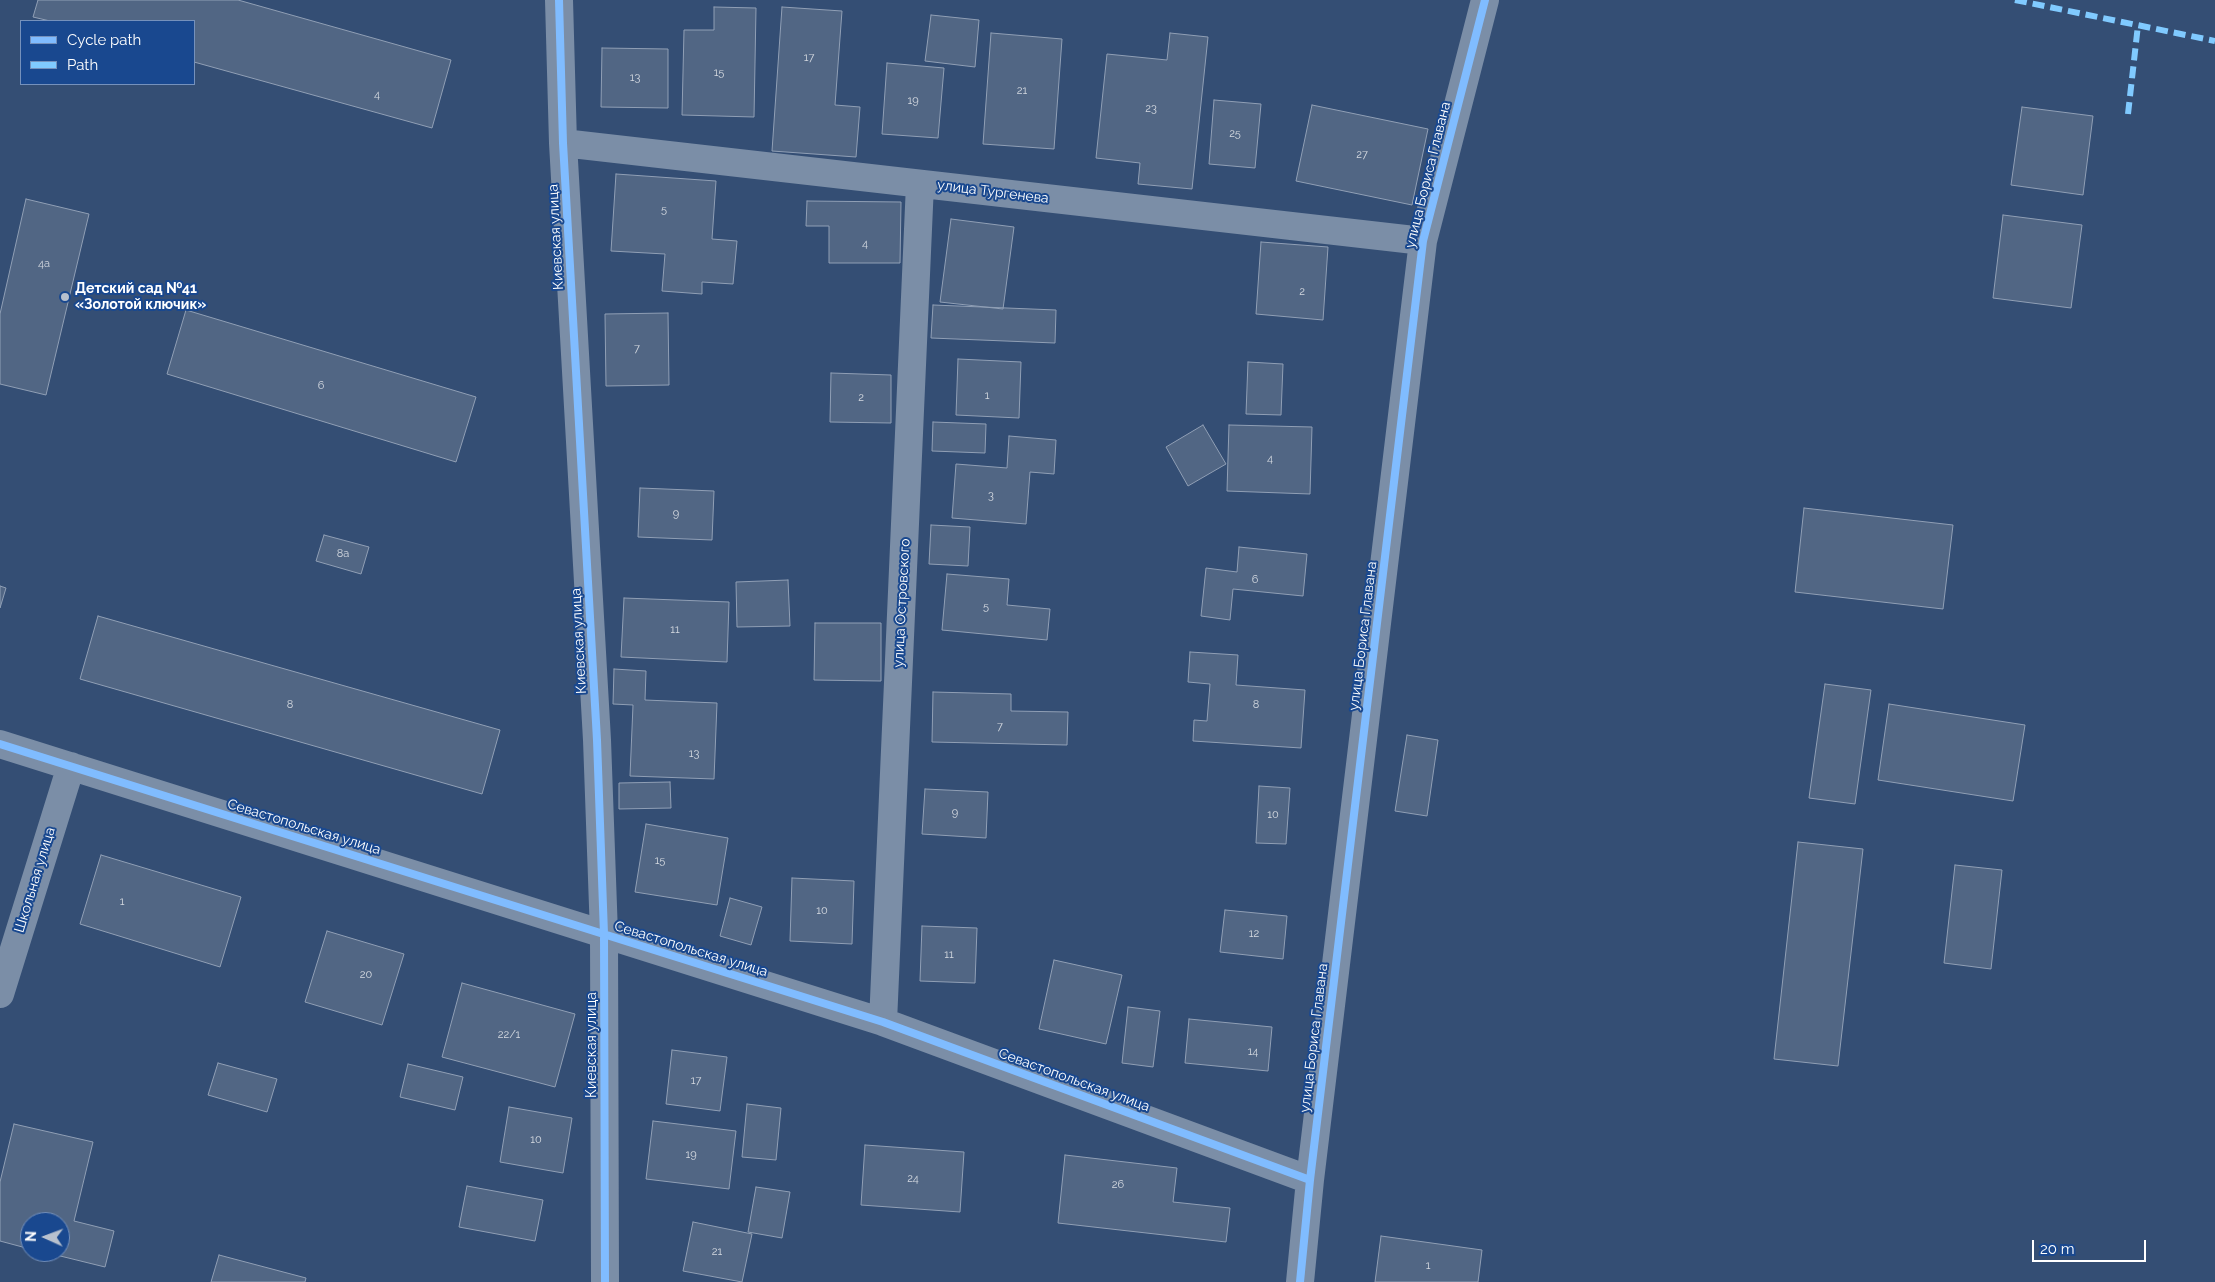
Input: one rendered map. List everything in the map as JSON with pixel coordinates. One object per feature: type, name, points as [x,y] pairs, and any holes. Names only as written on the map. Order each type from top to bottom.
[{"type":"street","name":"Киевская улица","points":[[559,0],[563,143],[596,731],[604,934],[605,1282]]},
{"type":"street","name":"улица Бориса Главана","points":[[1300,1282],[1310,1180],[1423,241],[1485,0]]},
{"type":"street","name":"улица Тургенева","points":[[563,143],[1423,241]]},
{"type":"street","name":"улица Островского","points":[[883,1022],[920,184]]},
{"type":"street","name":"Севастопольская улица","points":[[0,744],[883,1022],[1310,1180]]},
{"type":"street","name":"Школьная улица","points":[[0,994],[71,766]]},
{"type":"building","points":[[38,0],[238,0],[451,60],[432,128],[195,62],[195,20],[46,20],[33,17]]},
{"type":"building","points":[[714,7],[756,8],[754,117],[682,115],[684,30],[714,30]]},
{"type":"building","points":[[782,7],[842,11],[835,105],[860,107],[856,157],[772,151]]},
{"type":"building","points":[[931,15],[979,20],[975,67],[925,61]]},
{"type":"building","points":[[991,33],[1062,39],[1054,149],[983,144]]},
{"type":"building","points":[[1170,33],[1208,37],[1192,189],[1138,184],[1140,163],[1096,158],[1107,54],[1167,60]]},
{"type":"building","points":[[602,48],[668,49],[668,108],[601,107]]},
{"type":"building","points":[[887,63],[944,68],[938,138],[882,134]]},
{"type":"building","points":[[1214,100],[1261,104],[1255,168],[1209,164]]},
{"type":"building","points":[[1312,105],[1428,129],[1412,205],[1296,181]]},
{"type":"building","points":[[2022,107],[2093,116],[2083,195],[2011,185]]},
{"type":"building","points":[[616,174],[716,181],[712,239],[737,241],[733,284],[702,282],[702,294],[662,291],[665,254],[611,251]]},
{"type":"building","points":[[26,199],[89,214],[46,395],[0,384],[0,314]]},
{"type":"building","points":[[807,201],[901,202],[900,263],[829,263],[829,226],[806,226]]},
{"type":"building","points":[[2003,215],[2082,225],[2071,308],[1993,298]]},
{"type":"building","points":[[951,219],[1014,227],[1003,309],[940,302]]},
{"type":"building","points":[[1261,242],[1328,247],[1323,320],[1256,314]]},
{"type":"building","points":[[933,305],[1056,310],[1055,343],[931,338]]},
{"type":"building","points":[[186,310],[476,397],[456,462],[167,374]]},
{"type":"building","points":[[668,313],[669,385],[606,386],[605,314]]},
{"type":"building","points":[[958,359],[1021,362],[1019,418],[956,415]]},
{"type":"building","points":[[1248,362],[1283,364],[1281,415],[1246,414]]},
{"type":"building","points":[[831,373],[891,375],[891,423],[830,422]]},
{"type":"building","points":[[933,422],[986,424],[985,453],[932,451]]},
{"type":"building","points":[[1203,425],[1226,464],[1188,486],[1166,447]]},
{"type":"building","points":[[1229,425],[1312,427],[1310,494],[1227,491]]},
{"type":"building","points":[[1009,436],[1056,440],[1054,474],[1030,472],[1026,524],[952,518],[956,464],[1007,468]]},
{"type":"building","points":[[640,488],[714,491],[712,540],[638,537]]},
{"type":"building","points":[[1804,508],[1953,525],[1943,609],[1795,592]]},
{"type":"building","points":[[931,525],[970,527],[968,566],[929,564]]},
{"type":"building","points":[[324,535],[369,547],[361,574],[316,561]]},
{"type":"building","points":[[1239,547],[1307,554],[1303,596],[1233,589],[1230,620],[1201,616],[1206,568],[1237,572]]},
{"type":"building","points":[[947,574],[1009,579],[1007,605],[1050,609],[1047,640],[942,630]]},
{"type":"building","points":[[788,580],[790,626],[737,627],[736,582]]},
{"type":"building","points":[[0,586],[6,588],[0,608]]},
{"type":"building","points":[[624,598],[729,602],[727,662],[621,657]]},
{"type":"building","points":[[98,616],[500,730],[482,794],[80,679]]},
{"type":"building","points":[[815,623],[881,623],[881,681],[814,680]]},
{"type":"building","points":[[1190,652],[1238,655],[1236,685],[1305,690],[1301,748],[1193,741],[1194,720],[1207,721],[1210,684],[1188,682]]},
{"type":"building","points":[[614,669],[646,671],[645,700],[717,703],[714,779],[630,776],[633,705],[613,704]]},
{"type":"building","points":[[1825,684],[1871,690],[1855,804],[1809,798]]},
{"type":"building","points":[[933,692],[1011,694],[1011,711],[1068,712],[1067,745],[932,742]]},
{"type":"building","points":[[1889,704],[2025,725],[2013,801],[1878,780]]},
{"type":"building","points":[[1407,735],[1438,740],[1427,816],[1395,811]]},
{"type":"building","points":[[670,782],[671,808],[619,809],[619,783]]},
{"type":"building","points":[[1259,786],[1290,788],[1286,844],[1256,843]]},
{"type":"building","points":[[925,789],[988,792],[986,838],[922,834]]},
{"type":"building","points":[[646,824],[728,838],[717,905],[635,892]]},
{"type":"building","points":[[1798,842],[1863,849],[1838,1066],[1774,1059]]},
{"type":"building","points":[[101,855],[241,897],[220,967],[80,924]]},
{"type":"building","points":[[1955,865],[2002,870],[1991,969],[1944,963]]},
{"type":"building","points":[[792,878],[854,881],[852,944],[790,941]]},
{"type":"building","points":[[730,898],[762,907],[751,945],[720,936]]},
{"type":"building","points":[[1225,910],[1287,916],[1283,959],[1220,952]]},
{"type":"building","points":[[922,926],[977,928],[975,983],[920,981]]},
{"type":"building","points":[[327,931],[404,954],[382,1025],[305,1002]]},
{"type":"building","points":[[1054,960],[1122,975],[1106,1044],[1039,1029]]},
{"type":"building","points":[[462,983],[575,1014],[555,1087],[442,1057]]},
{"type":"building","points":[[1128,1007],[1160,1011],[1153,1067],[1122,1063]]},
{"type":"building","points":[[1189,1019],[1272,1027],[1268,1071],[1185,1063]]},
{"type":"building","points":[[672,1050],[727,1057],[720,1111],[666,1104]]},
{"type":"building","points":[[218,1063],[277,1079],[267,1112],[208,1095]]},
{"type":"building","points":[[408,1064],[463,1077],[455,1110],[400,1097]]},
{"type":"building","points":[[747,1104],[781,1108],[776,1160],[742,1157]]},
{"type":"building","points":[[509,1107],[572,1118],[563,1173],[500,1162]]},
{"type":"building","points":[[653,1121],[736,1131],[729,1189],[646,1179]]},
{"type":"building","points":[[14,1124],[93,1142],[74,1221],[114,1231],[105,1267],[70,1258],[70,1212],[20,1212],[20,1246],[0,1241],[0,1182]]},
{"type":"building","points":[[865,1145],[964,1152],[960,1212],[861,1205]]},
{"type":"building","points":[[1065,1155],[1177,1168],[1173,1202],[1230,1208],[1226,1242],[1058,1223]]},
{"type":"building","points":[[467,1186],[543,1200],[535,1241],[459,1227]]},
{"type":"building","points":[[756,1187],[790,1192],[782,1238],[748,1232]]},
{"type":"building","points":[[693,1222],[752,1234],[742,1282],[683,1271]]},
{"type":"building","points":[[1381,1236],[1482,1250],[1478,1282],[1375,1282]]},
{"type":"building","points":[[219,1255],[306,1278],[305,1282],[211,1282]]},
{"type":"marked path","points":[[2015,0],[2215,41]]},
{"type":"marked path","points":[[2128,114],[2138,25]]},
{"type":"cycle path","points":[[559,0],[563,143],[597,740],[604,934],[605,1282]]},
{"type":"cycle path","points":[[1300,1282],[1310,1180],[1423,241],[1485,0]]},
{"type":"cycle path","points":[[0,744],[883,1022],[1310,1180]]},
{"type":"place","name":"Детский сад №41 «Золотой ключик»","points":[[65,297]]}]
